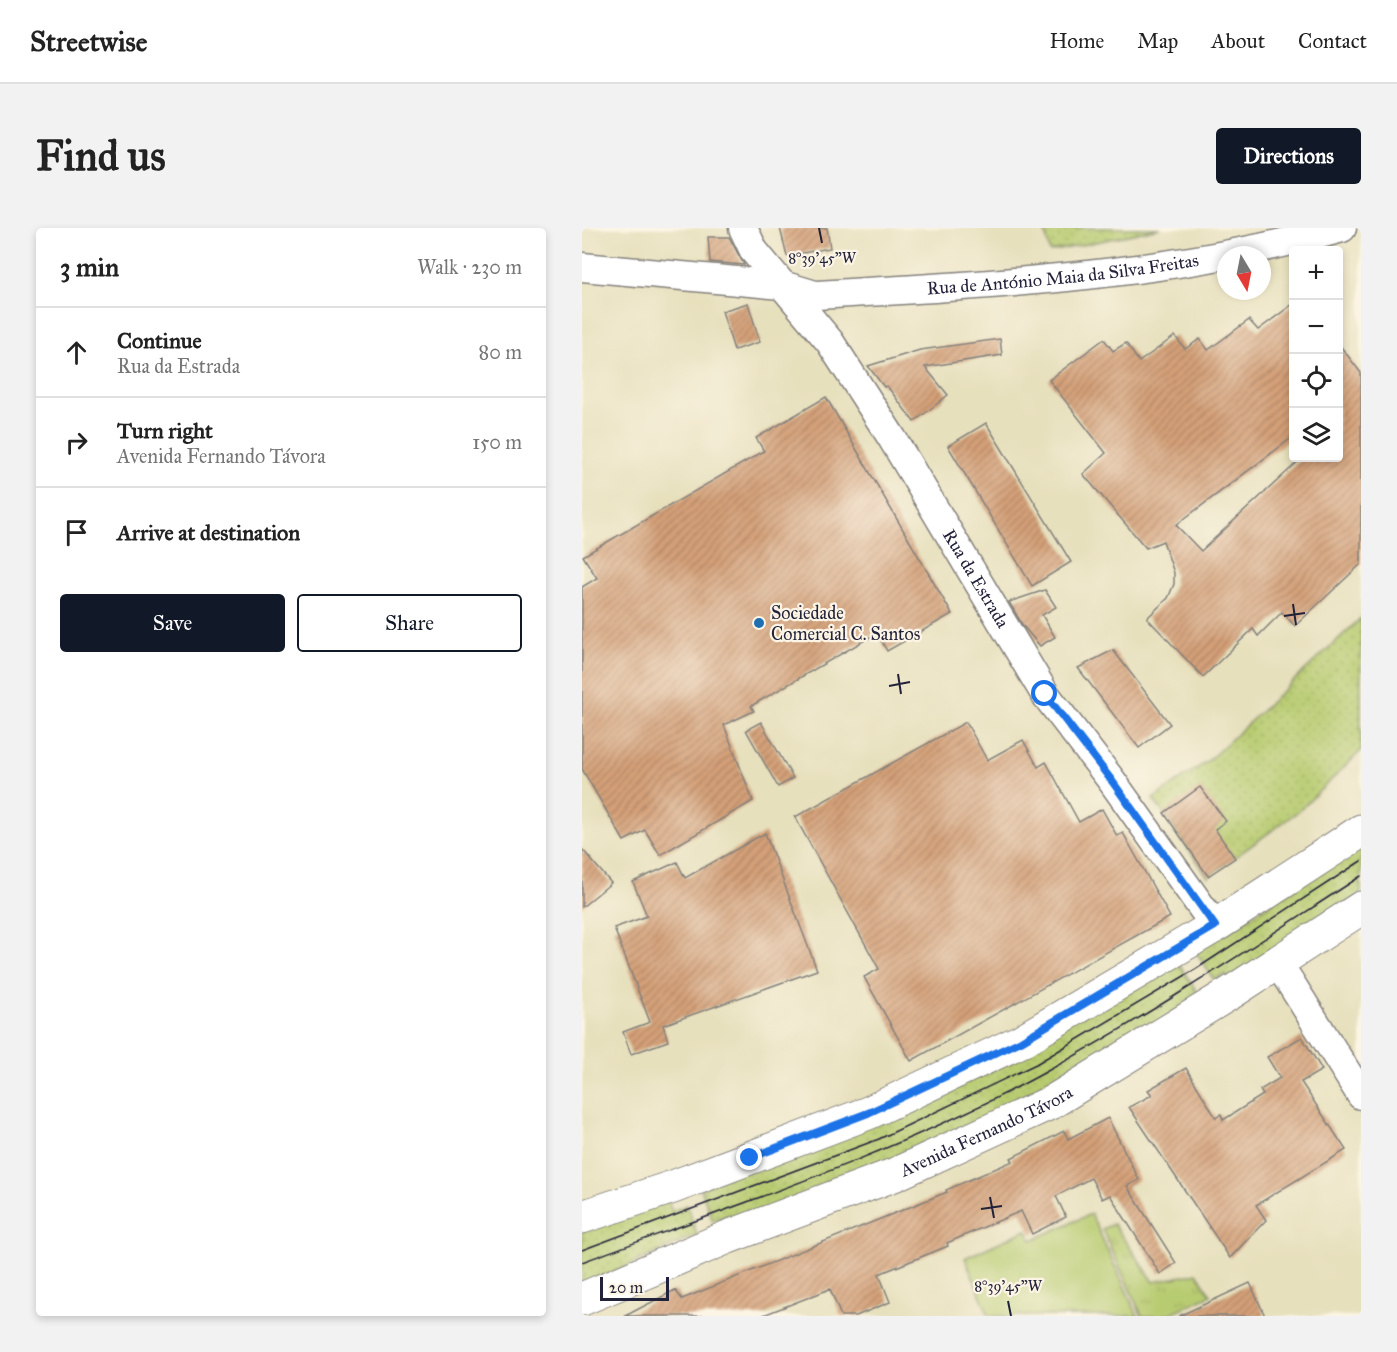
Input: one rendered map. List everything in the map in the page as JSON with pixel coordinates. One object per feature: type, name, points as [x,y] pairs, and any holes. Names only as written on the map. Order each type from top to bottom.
[{"type":"main road","points":[[582,1217],[673,1187],[857,1117],[946,1078],[1021,1041],[1215,926],[1361,831]]},
{"type":"main road","name":"Avenida Fernando Távora","points":[[582,1299],[728,1237],[896,1174],[1052,1102],[1278,963],[1361,908]]},
{"type":"street","name":"Rua da Estrada","points":[[743,228],[754,251],[830,342],[892,438],[1045,694],[1112,781],[1215,926]]},
{"type":"street","name":"Rua de António Maia da Silva Freitas","points":[[582,267],[782,285],[815,295],[1073,278],[1190,262],[1342,228]]},
{"type":"street","points":[[1278,963],[1361,1095]]},
{"type":"green space","points":[[1044,228],[1160,228],[1050,252]]},
{"type":"green space","points":[[1361,618],[1361,751],[1300,810],[1208,877],[1153,799],[1210,759]]},
{"type":"green space","points":[[1361,845],[1361,893],[1230,982],[1226,974],[1214,980],[1196,952]]},
{"type":"green space","points":[[1179,964],[1202,1000],[1049,1089],[941,1141],[734,1224],[730,1214],[713,1221],[701,1189]]},
{"type":"green space","points":[[668,1201],[672,1211],[687,1205],[697,1235],[582,1286],[582,1229]]},
{"type":"green space","points":[[1091,1214],[1138,1316],[989,1316],[965,1258],[1026,1230],[1032,1240]]},
{"type":"green space","points":[[1113,1224],[1154,1282],[1197,1273],[1211,1295],[1165,1316],[1142,1316],[1102,1229]]},
{"type":"building","points":[[780,228],[827,228],[830,248],[787,256]]},
{"type":"building","points":[[708,237],[729,237],[744,265],[710,262]]},
{"type":"building","points":[[748,303],[760,342],[734,350],[722,311]]},
{"type":"building","points":[[1289,307],[1289,440],[1176,525],[1201,551],[1298,462],[1343,462],[1343,350],[1361,373],[1361,564],[1295,626],[1282,612],[1258,636],[1253,629],[1203,677],[1147,618],[1168,598],[1174,584],[1174,573],[1163,541],[1146,548],[1083,474],[1106,453],[1049,380],[1104,339],[1113,351],[1126,343],[1139,362],[1175,336],[1185,349],[1200,339],[1208,350],[1249,320],[1258,330]]},
{"type":"building","points":[[1000,339],[1002,355],[925,367],[948,395],[914,422],[887,386],[884,387],[868,366],[920,350]]},
{"type":"building","name":"Sociedade Comercial C. Santos","points":[[826,397],[952,614],[887,651],[877,633],[751,706],[754,711],[724,725],[753,801],[660,855],[645,830],[624,841],[582,769],[582,587],[597,578],[583,556],[764,451],[756,438]]},
{"type":"building","points":[[986,423],[1071,562],[1032,586],[948,446]]},
{"type":"building","points":[[1045,590],[1056,607],[1042,615],[1055,637],[1040,646],[1023,626],[1009,602]]},
{"type":"building","points":[[1113,650],[1170,724],[1139,748],[1078,668]]},
{"type":"building","points":[[761,722],[793,778],[778,787],[746,730]]},
{"type":"building","points":[[966,722],[987,760],[1023,740],[1038,767],[1046,762],[1079,822],[1102,809],[1117,836],[1123,833],[1170,917],[911,1061],[864,977],[879,969],[795,817]]},
{"type":"building","points":[[1200,787],[1226,821],[1215,829],[1235,858],[1208,876],[1164,813]]},
{"type":"building","points":[[765,833],[817,970],[663,1025],[668,1041],[631,1054],[623,1032],[650,1022],[614,928],[647,916],[633,882],[677,862],[685,878]]},
{"type":"building","points":[[582,849],[611,883],[582,907]]},
{"type":"building","points":[[1302,1037],[1322,1070],[1301,1082],[1346,1150],[1256,1205],[1266,1220],[1230,1258],[1129,1107],[1152,1095],[1148,1090],[1186,1068],[1216,1118],[1221,1114],[1223,1120],[1263,1095],[1260,1090],[1280,1078],[1267,1057]]},
{"type":"building","points":[[1108,1118],[1139,1180],[1127,1186],[1176,1263],[1160,1274],[1110,1195],[1102,1199],[1091,1178],[1056,1196],[1066,1217],[1032,1234],[1021,1211],[947,1243],[948,1246],[879,1274],[890,1302],[856,1316],[841,1316],[830,1289],[761,1316],[625,1316],[675,1290],[682,1299],[947,1192],[946,1190],[1013,1161],[1011,1158],[1064,1131],[1068,1139]]},
{"type":"building","points":[[1250,1283],[1265,1316],[1179,1316]]},
{"type":"tram line","points":[[582,1250],[879,1139],[1036,1064],[1196,969],[1361,861]]},
{"type":"tram line","points":[[582,1262],[816,1176],[931,1129],[987,1102],[1042,1074],[1123,1027],[1361,876]]},
{"type":"place","name":"Sociedade Comercial C. Santos","points":[[759,623]]},
{"type":"route","points":[[750,1158],[868,1113],[1021,1041],[1215,926],[1112,781],[1045,694]]}]
